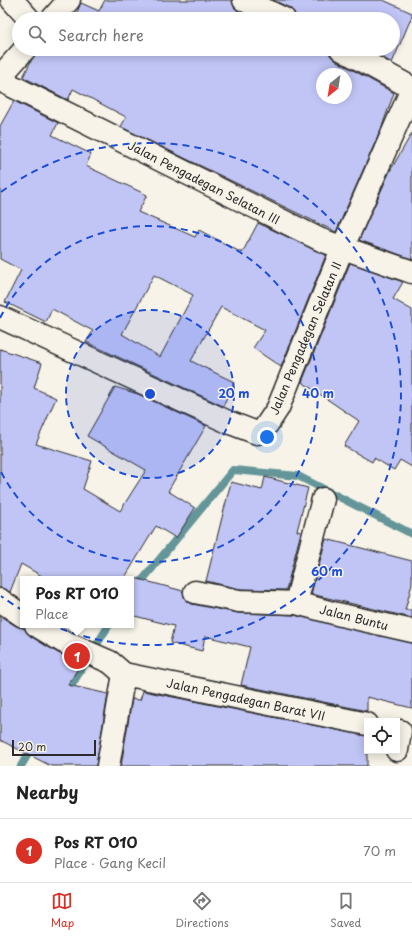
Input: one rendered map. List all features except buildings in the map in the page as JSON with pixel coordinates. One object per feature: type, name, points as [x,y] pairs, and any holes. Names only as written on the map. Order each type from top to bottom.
[{"type":"street","points":[[12,0],[23,12]]},
{"type":"street","points":[[58,12],[69,0]]},
{"type":"street","points":[[244,0],[269,12]]},
{"type":"street","points":[[0,79],[19,56]]},
{"type":"street","points":[[355,56],[412,88]]},
{"type":"street","name":"Jalan Pengadegan Selatan III","points":[[0,79],[321,240],[342,249],[412,272]]},
{"type":"street","name":"Jalan Pengadegan Selatan II","points":[[0,317],[228,422],[260,433],[266,429],[278,408],[342,249],[412,88]]},
{"type":"street","points":[[296,603],[323,499]]},
{"type":"street","name":"Jalan Buntu","points":[[195,592],[239,601],[296,603],[412,631]]},
{"type":"street","points":[[0,600],[20,614]]},
{"type":"street","name":"Jalan Pengadegan Barat VII","points":[[41,628],[64,642],[88,651],[117,668],[364,723]]},
{"type":"street","points":[[108,766],[117,668]]},
{"type":"street","points":[[394,766],[401,739]]},
{"type":"waterway","points":[[134,590],[233,470],[298,476],[412,534]]},
{"type":"waterway","points":[[66,694],[107,628]]},
{"type":"waterway","points":[[21,766],[33,746]]},
{"type":"place","name":"Pos RT 010","points":[[77,656]]}]
